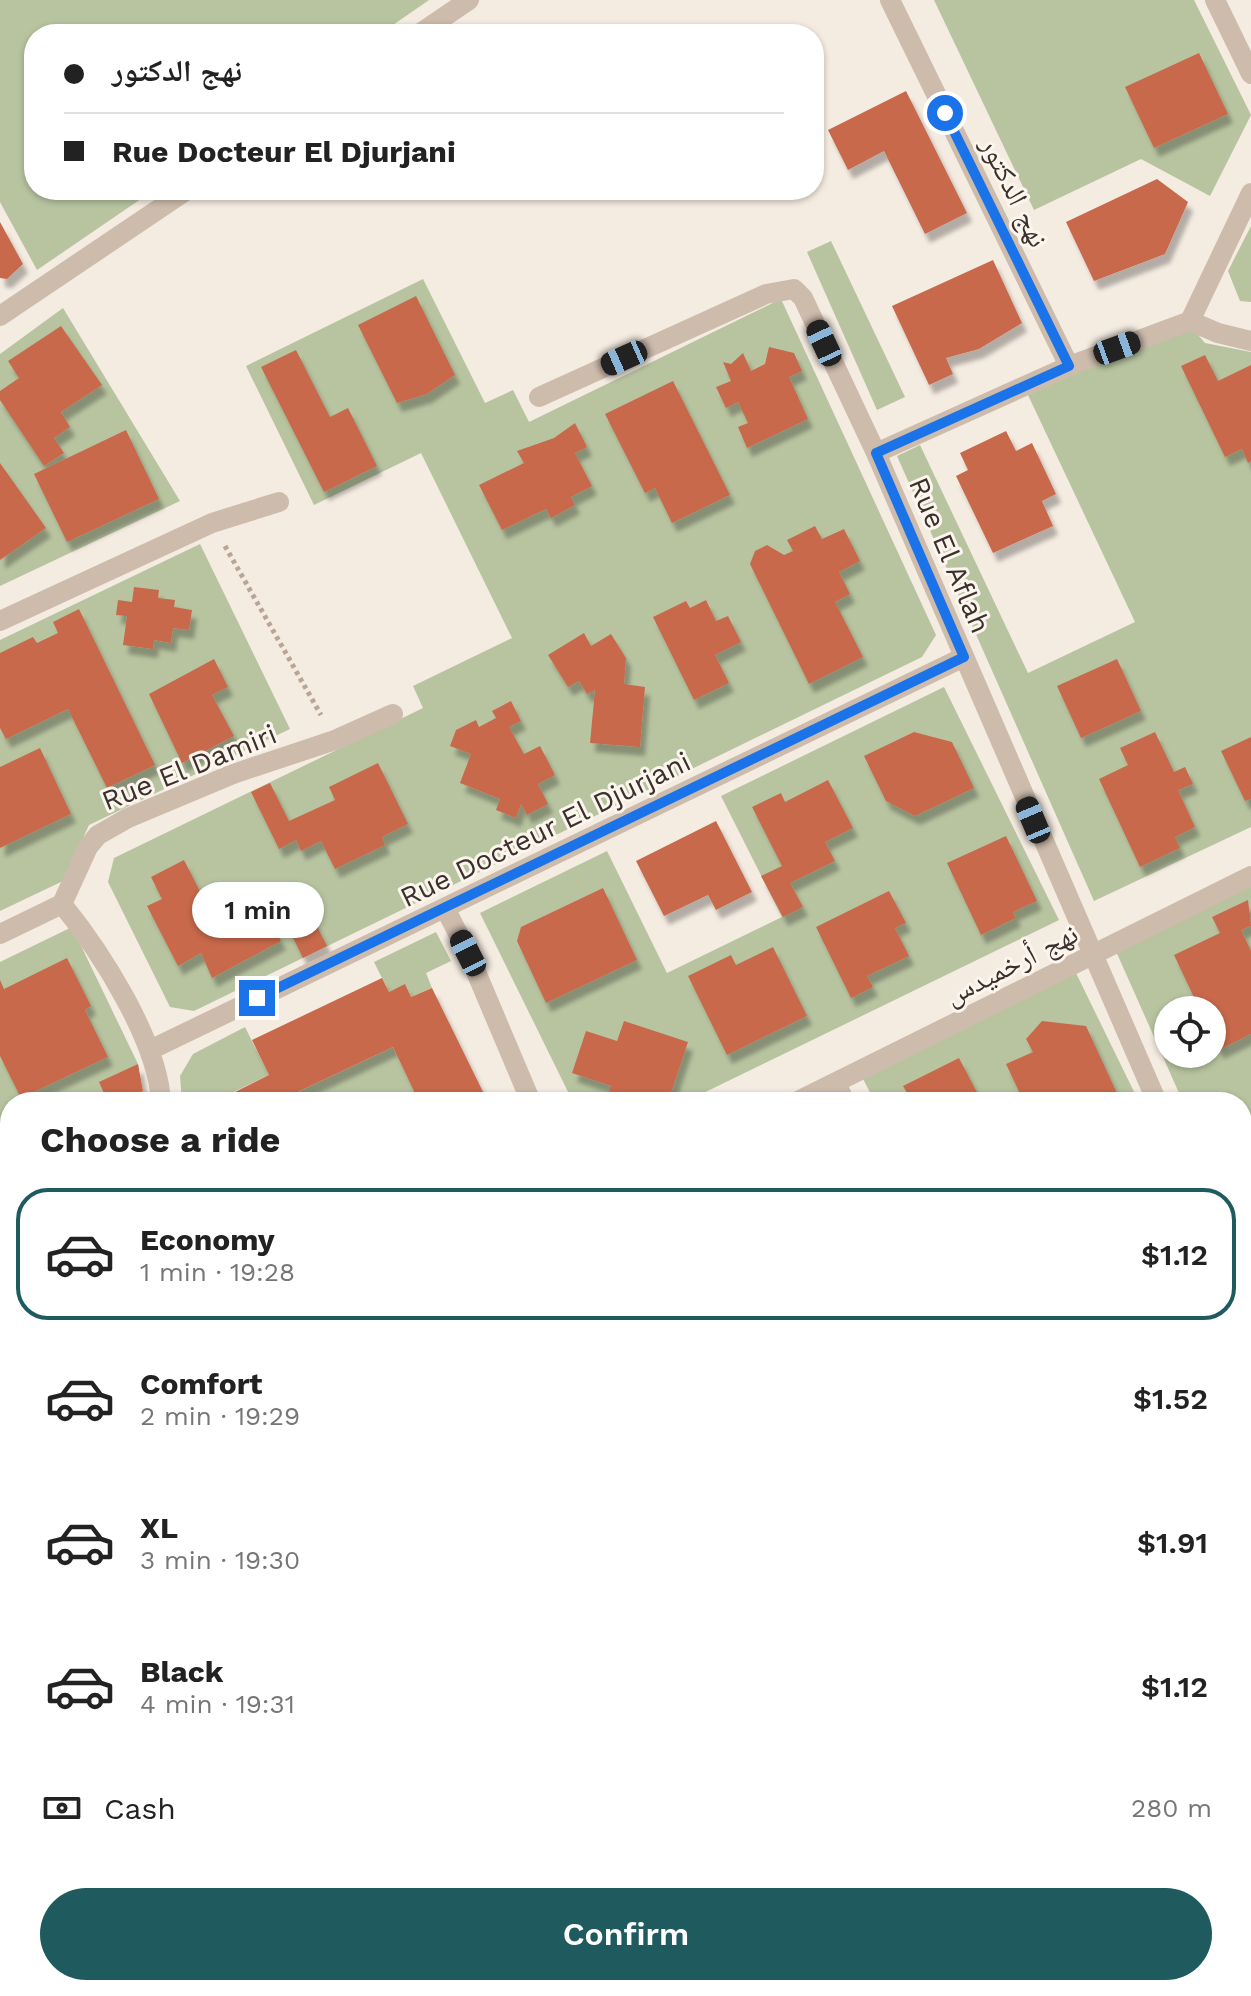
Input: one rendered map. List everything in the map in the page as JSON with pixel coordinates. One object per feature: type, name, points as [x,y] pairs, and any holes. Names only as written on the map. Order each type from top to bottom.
[{"type":"street","points":[[434,24],[469,0]]},
{"type":"street","name":"نهج الدكتور","points":[[890,0],[1069,366]]},
{"type":"street","points":[[1215,0],[1251,74]]},
{"type":"street","points":[[1190,321],[1251,193]]},
{"type":"street","points":[[0,316],[172,200]]},
{"type":"street","name":"Rue El Aflah","points":[[539,397],[766,294],[794,289],[803,298],[876,453],[1090,955],[1152,1092]]},
{"type":"street","points":[[876,453],[1069,366],[1190,321],[1218,333],[1251,341]]},
{"type":"street","points":[[0,621],[212,523],[279,502]]},
{"type":"street","name":"Rue Docteur El Djurjani","points":[[150,1050],[964,657]]},
{"type":"street","name":"Rue El Damiri","points":[[62,904],[82,857],[98,835],[128,818],[233,774],[335,740],[393,714]]},
{"type":"street","name":"نهج أرخميدس","points":[[842,1092],[1090,955],[1251,876]]},
{"type":"street","points":[[0,934],[62,904],[96,949],[150,1050],[159,1074],[160,1092]]},
{"type":"street","points":[[445,908],[468,953],[527,1092]]},
{"type":"path","points":[[212,523],[335,740]]},
{"type":"green space","points":[[0,0],[429,0],[394,24],[24,24],[24,200],[139,200],[37,270],[0,202]]},
{"type":"green space","points":[[934,0],[1194,0],[1251,115],[1210,196],[1141,159],[1034,210]]},
{"type":"green space","points":[[1251,226],[1251,302],[1240,301],[1228,271]]},
{"type":"green space","points":[[831,241],[905,397],[877,410],[807,252]]},
{"type":"green space","points":[[423,279],[485,403],[513,390],[529,422],[781,299],[936,635],[922,657],[194,1011],[170,1007],[108,882],[114,858],[423,708],[413,686],[512,638],[421,453],[314,505],[246,366]]},
{"type":"green space","points":[[63,308],[180,501],[0,586],[0,354]]},
{"type":"green space","points":[[1187,322],[1205,343],[1251,352],[1251,827],[1094,901],[897,456],[920,445],[1028,673],[1135,622],[1028,395]]},
{"type":"green space","points":[[200,544],[290,729],[89,825],[63,881],[0,911],[0,640]]},
{"type":"green space","points":[[944,687],[1059,920],[706,1092],[568,1092],[480,913],[607,851],[667,973],[782,917],[721,796]]},
{"type":"green space","points":[[1251,883],[1251,1092],[1179,1092],[1168,1068],[1226,1068],[1226,996],[1154,996],[1154,1037],[1115,949]]},
{"type":"green space","points":[[72,927],[138,1064],[141,1092],[0,1092],[0,962]]},
{"type":"green space","points":[[436,932],[451,961],[426,973],[432,988],[411,997],[405,985],[389,992],[374,962]]},
{"type":"green space","points":[[1075,971],[1134,1092],[870,1092],[861,1075]]},
{"type":"green space","points":[[245,1027],[269,1075],[233,1092],[181,1092],[180,1076],[193,1054]]},
{"type":"green space","points":[[393,1047],[414,1092],[297,1092]]},
{"type":"building","points":[[1199,53],[1228,114],[1154,148],[1125,87]]},
{"type":"building","points":[[906,91],[967,213],[925,234],[884,151],[848,170],[828,130]]},
{"type":"building","points":[[1157,179],[1188,202],[1165,254],[1094,281],[1066,222]]},
{"type":"building","points":[[0,222],[23,264],[7,279],[0,278]]},
{"type":"building","points":[[993,260],[1022,323],[979,349],[946,358],[953,374],[929,385],[892,306]]},
{"type":"building","points":[[416,296],[455,375],[427,394],[397,403],[358,325]]},
{"type":"building","points":[[61,326],[102,385],[61,412],[70,427],[54,438],[64,453],[44,466],[0,400],[0,391],[19,378],[8,361]]},
{"type":"building","points":[[769,347],[794,353],[802,371],[789,377],[808,419],[747,448],[738,427],[748,423],[738,402],[726,408],[716,387],[731,381],[723,362],[731,364],[743,353],[751,371],[765,364]]},
{"type":"building","points":[[296,350],[330,417],[348,408],[377,466],[324,492],[261,367]]},
{"type":"building","points":[[1205,355],[1218,381],[1251,365],[1251,461],[1248,463],[1242,449],[1225,457],[1181,366]]},
{"type":"building","points":[[673,381],[730,495],[672,523],[655,488],[645,493],[605,414]]},
{"type":"building","points":[[575,423],[587,447],[575,453],[592,486],[571,497],[575,505],[551,518],[546,509],[502,530],[479,485],[524,463],[517,451],[554,438]]},
{"type":"building","points":[[126,430],[159,499],[67,542],[34,474]]},
{"type":"building","points":[[1006,431],[1016,451],[1032,443],[1056,494],[1042,501],[1053,526],[993,553],[956,476],[968,470],[960,453]]},
{"type":"building","points":[[0,463],[46,528],[0,560]]},
{"type":"building","points":[[815,526],[822,539],[844,529],[860,561],[839,572],[850,594],[835,602],[863,657],[809,684],[750,564],[755,551],[767,545],[784,555],[793,551],[787,540]]},
{"type":"building","points":[[134,587],[159,590],[158,598],[175,600],[174,607],[192,610],[189,630],[173,628],[171,643],[154,640],[153,649],[123,645],[127,616],[116,615],[118,600],[132,602]]},
{"type":"building","points":[[706,600],[716,621],[728,616],[741,642],[715,655],[729,683],[694,700],[653,617],[686,601],[690,608]]},
{"type":"building","points":[[79,609],[155,765],[107,788],[68,709],[6,739],[0,728],[0,653],[33,637],[37,643],[58,633],[53,622]]},
{"type":"building","points":[[584,633],[591,646],[611,634],[626,658],[624,684],[645,687],[640,747],[590,743],[595,690],[587,694],[579,681],[568,687],[548,655]]},
{"type":"building","points":[[214,659],[228,687],[212,695],[234,736],[182,763],[149,694]]},
{"type":"building","points":[[1117,659],[1141,711],[1081,738],[1057,686]]},
{"type":"building","points":[[511,701],[521,721],[509,727],[524,754],[540,746],[555,775],[538,784],[548,804],[527,815],[521,804],[516,818],[496,810],[500,799],[460,783],[471,754],[450,746],[456,730],[476,720],[479,727],[496,718],[492,711]]},
{"type":"building","points":[[914,732],[952,742],[974,788],[915,816],[886,801],[864,756]]},
{"type":"building","points":[[1155,732],[1174,772],[1185,767],[1193,784],[1178,790],[1195,827],[1175,837],[1180,848],[1140,867],[1099,779],[1128,765],[1120,748]]},
{"type":"building","points":[[1251,737],[1251,799],[1245,801],[1221,751]]},
{"type":"building","points":[[40,748],[71,814],[0,848],[0,767]]},
{"type":"building","points":[[378,763],[408,824],[382,837],[385,845],[335,869],[321,841],[301,851],[296,840],[279,849],[251,792],[270,783],[289,821],[335,800],[329,787]]},
{"type":"building","points":[[828,780],[853,828],[825,842],[835,861],[790,883],[803,907],[783,917],[761,876],[782,866],[752,807],[781,793],[785,802]]},
{"type":"building","points":[[716,821],[752,892],[716,910],[708,895],[664,916],[636,861]]},
{"type":"building","points":[[1006,836],[1037,901],[1013,912],[1016,918],[981,935],[947,863]]},
{"type":"building","points":[[184,860],[208,907],[234,918],[261,904],[281,941],[212,978],[201,953],[178,966],[147,906],[162,899],[151,877]]},
{"type":"building","points":[[603,888],[637,960],[546,1003],[517,941],[521,927]]},
{"type":"building","points":[[299,891],[327,946],[303,958],[276,903]]},
{"type":"building","points":[[889,891],[906,923],[895,928],[909,956],[867,976],[873,987],[851,998],[816,927]]},
{"type":"building","points":[[1248,900],[1251,926],[1241,930],[1251,951],[1251,1034],[1226,1046],[1226,996],[1193,996],[1174,955],[1220,933],[1212,917]]},
{"type":"building","points":[[773,947],[807,1016],[727,1055],[688,976],[731,955],[736,965]]},
{"type":"building","points":[[67,958],[91,1006],[85,1010],[108,1057],[34,1092],[18,1092],[0,1056],[0,980],[4,989]]},
{"type":"building","points":[[382,978],[389,992],[405,984],[411,997],[432,988],[483,1092],[414,1092],[393,1047],[297,1092],[235,1092],[269,1075],[252,1040]]},
{"type":"building","points":[[624,1021],[688,1042],[671,1092],[609,1092],[611,1086],[572,1073],[586,1031],[617,1041]]},
{"type":"building","points":[[1042,1021],[1086,1026],[1116,1092],[1019,1092],[1006,1064],[1033,1052],[1026,1039]]},
{"type":"building","points":[[959,1058],[977,1092],[906,1092],[903,1086]]},
{"type":"building","points":[[138,1064],[143,1091],[104,1092],[99,1082]]},
{"type":"route","points":[[257,998],[964,657],[876,453],[1069,366],[945,113]]}]
